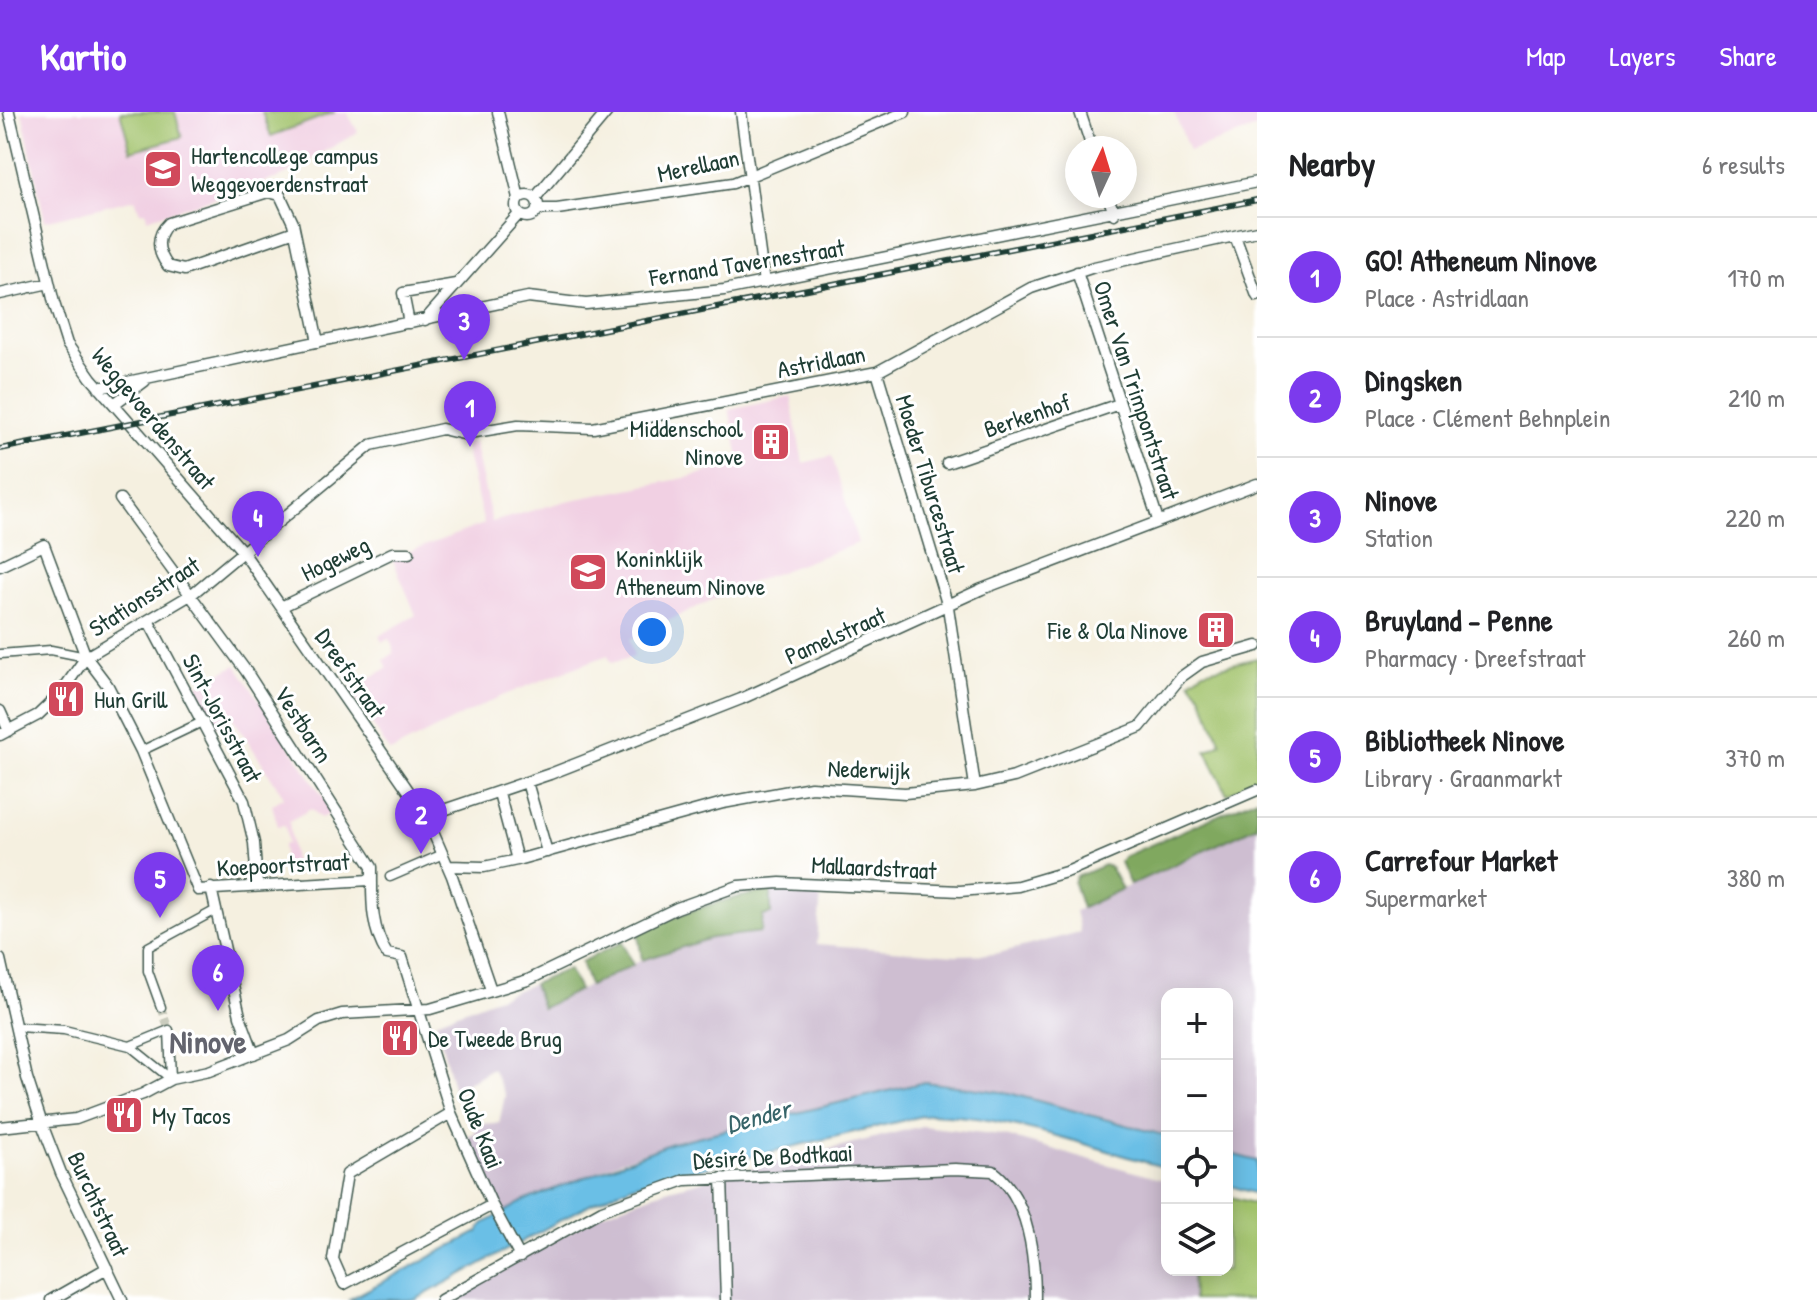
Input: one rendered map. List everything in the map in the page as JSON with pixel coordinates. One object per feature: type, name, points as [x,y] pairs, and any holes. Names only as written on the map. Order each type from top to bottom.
[{"type":"street","name":"Weggevoerdenstraat","points":[[9,112],[49,283],[67,344],[99,388],[243,552]]},
{"type":"street","points":[[498,112],[519,198],[516,203],[519,214]]},
{"type":"street","points":[[519,214],[529,216],[607,112]]},
{"type":"street","points":[[741,112],[764,283]]},
{"type":"street","name":"Merellaan","points":[[536,203],[557,209],[731,183],[905,112]]},
{"type":"street","points":[[1080,112],[1088,136]]},
{"type":"street","name":"Fernand Tavernestraat","points":[[99,388],[528,297],[586,304],[724,290],[1114,214],[1257,182]]},
{"type":"street","points":[[292,232],[184,270],[168,266],[162,258],[158,239],[169,223],[273,193],[284,200],[292,232],[318,342]]},
{"type":"street","points":[[519,198],[530,195],[536,203]]},
{"type":"street","points":[[1112,208],[1114,214]]},
{"type":"street","points":[[425,320],[519,214]]},
{"type":"street","name":"Astridlaan","points":[[371,445],[442,429],[463,434],[518,425],[593,428],[877,372],[1017,295],[1077,272],[1257,231]]},
{"type":"street","points":[[1235,236],[1257,296]]},
{"type":"street","name":"Omer Van Trimpontstraat","points":[[1077,272],[1158,520]]},
{"type":"street","points":[[0,294],[49,283]]},
{"type":"street","points":[[409,323],[403,293],[456,284]]},
{"type":"street","name":"Moeder Tiburcestraat","points":[[877,372],[948,607],[975,786]]},
{"type":"street","name":"Fernand Tavernestraat","points":[[114,404],[148,379]]},
{"type":"street","name":"Berkenhof","points":[[947,463],[1119,404]]},
{"type":"street","name":"Stationsstraat","points":[[86,657],[192,594],[371,445]]},
{"type":"street","name":"Pamelstraat","points":[[426,816],[499,793],[741,699],[982,589],[1257,484]]},
{"type":"street","name":"Vestbarm","points":[[120,499],[192,594],[372,867],[379,942],[387,954],[402,957],[419,1008]]},
{"type":"street","points":[[0,566],[44,545],[86,657],[108,686],[141,751],[204,721]]},
{"type":"street","name":"Dreefstraat","points":[[243,552],[426,816],[448,866],[491,990]]},
{"type":"street","name":"Hogeweg","points":[[281,607],[387,555],[409,553]]},
{"type":"street","name":"Sint-Jorisstraat","points":[[149,622],[244,801],[254,843],[257,884]]},
{"type":"street","name":"Nederwijk","points":[[448,866],[484,867],[517,860],[723,803],[811,787],[905,793],[975,786],[1014,777],[1140,727],[1181,677],[1227,653],[1257,646]]},
{"type":"street","points":[[0,654],[51,650],[86,657]]},
{"type":"street","points":[[0,711],[4,733],[38,715],[60,694],[86,657]]},
{"type":"street","name":"Koepoortstraat","points":[[141,751],[198,890],[375,879]]},
{"type":"street","points":[[527,782],[547,852]]},
{"type":"street","name":"Mallaardstraat","points":[[0,1127],[76,1119],[143,1094],[171,1079],[209,1071],[296,1038],[319,1021],[342,1014],[430,1009],[545,973],[677,908],[738,886],[780,883],[960,891],[1018,886],[1080,867],[1257,790]]},
{"type":"street","points":[[499,793],[517,860]]},
{"type":"street","points":[[390,877],[443,854]]},
{"type":"street","points":[[211,888],[240,1016],[254,1054]]},
{"type":"street","points":[[161,1007],[148,971],[148,947],[216,910]]},
{"type":"street","name":"Burchtstraat","points":[[0,959],[18,1027],[27,1078],[42,1124],[61,1173],[122,1300]]},
{"type":"street","name":"Oude Kaai","points":[[419,1008],[451,1113],[492,1205],[518,1254]]},
{"type":"street","points":[[18,1027],[64,1030],[130,1046],[171,1079]]},
{"type":"street","points":[[130,1046],[169,1030],[171,1079]]},
{"type":"street","points":[[451,1113],[347,1174],[333,1259],[344,1284],[492,1205]]},
{"type":"street","name":"Désiré De Bodtkaai","points":[[441,1300],[518,1254],[602,1210],[685,1180],[955,1169],[993,1171],[1015,1192],[1035,1273],[1035,1300]]},
{"type":"street","points":[[722,1178],[726,1300]]},
{"type":"street","points":[[51,1300],[107,1268]]},
{"type":"shaded area","name":"Hartencollege campus Weggevoerdenstraat","points":[[22,112],[347,112],[358,132],[281,177],[147,219],[146,211],[140,212],[135,199],[45,221]]},
{"type":"shaded area","points":[[1174,112],[1257,112],[1257,128],[1189,151]]},
{"type":"shaded area","name":"Koninklijk Atheneum Ninove","points":[[790,396],[803,463],[832,456],[858,543],[741,586],[630,639],[634,657],[611,663],[608,655],[560,673],[497,698],[390,752],[349,689],[388,668],[384,660],[394,653],[392,645],[389,639],[382,642],[379,636],[416,615],[392,558],[484,524],[464,443],[474,442],[492,522],[566,501],[690,477],[740,462],[729,409]]},
{"type":"shaded area","points":[[236,665],[333,812],[321,818],[311,809],[289,821],[295,873],[284,874],[283,844],[288,844],[285,825],[278,826],[272,805],[284,797],[233,718],[213,728],[191,689]]},
{"type":"shaded area","points":[[1257,826],[1257,1161],[1233,1155],[1233,988],[1161,988],[1161,1134],[1009,1093],[925,1082],[672,1143],[618,1162],[504,1212],[467,1136],[475,1133],[474,1124],[499,1123],[505,1095],[492,1068],[454,1091],[436,1021],[533,984],[543,1008],[648,957],[711,938],[761,932],[763,915],[771,914],[771,891],[821,894],[817,944],[955,955],[995,954],[1080,932],[1075,911]]},
{"type":"shaded area","points":[[922,1126],[1002,1135],[1161,1179],[1161,1276],[1192,1276],[1193,1300],[450,1300],[601,1214],[665,1190]]},
{"type":"green space","points":[[120,112],[175,112],[182,137],[131,151]]},
{"type":"green space","points":[[262,112],[335,112],[271,136]]},
{"type":"green space","points":[[1257,658],[1257,781],[1227,794],[1206,751],[1221,743],[1201,695],[1190,681],[1204,671]]},
{"type":"green space","points":[[1257,798],[1257,826],[1130,885],[1120,862],[1123,857]]},
{"type":"green space","points":[[1104,865],[1110,867],[1122,889],[1082,908],[1074,883],[1076,877]]},
{"type":"green space","points":[[771,891],[771,914],[763,916],[761,932],[711,938],[642,960],[638,934],[703,907]]},
{"type":"green space","points":[[622,942],[633,965],[589,986],[581,962]]},
{"type":"green space","points":[[568,969],[579,990],[542,1008],[533,984]]},
{"type":"green space","points":[[1233,1198],[1257,1204],[1257,1300],[1193,1300],[1192,1276],[1233,1276]]},
{"type":"water","points":[[925,1082],[1009,1093],[1161,1134],[1161,1166],[1020,1126],[930,1114],[632,1185],[590,1204],[415,1300],[348,1300],[478,1232],[483,1224],[524,1201],[672,1143]]},
{"type":"water","points":[[1233,1155],[1257,1161],[1257,1194],[1233,1187]]},
{"type":"tunnel","points":[[161,1007],[169,1030]]},
{"type":"railway","points":[[0,449],[1257,200]]},
{"type":"place","name":"Hartencollege campus Weggevoerdenstraat","points":[[163,169]]},
{"type":"place","name":"Ninove","points":[[464,360]]},
{"type":"place","name":"Middenschool Ninove","points":[[771,442]]},
{"type":"place","name":"GO! Atheneum Ninove","points":[[470,447]]},
{"type":"place","name":"Bruyland - Penne","points":[[258,557]]},
{"type":"place","name":"Koninklijk Atheneum Ninove","points":[[588,572]]},
{"type":"place","name":"Fie & Ola Ninove","points":[[1216,630]]},
{"type":"place","name":"Hun Grill","points":[[66,699]]},
{"type":"place","name":"Dingsken","points":[[421,854]]},
{"type":"place","name":"Bibliotheek Ninove","points":[[160,918]]},
{"type":"place","name":"Carrefour Market","points":[[218,1011]]},
{"type":"place","name":"De Tweede Brug","points":[[400,1038]]},
{"type":"place","name":"My Tacos","points":[[124,1115]]},
{"type":"district","name":"Ninove","points":[[208,1041]]},
{"type":"water label","name":"Dender","points":[[758,1116]]}]
